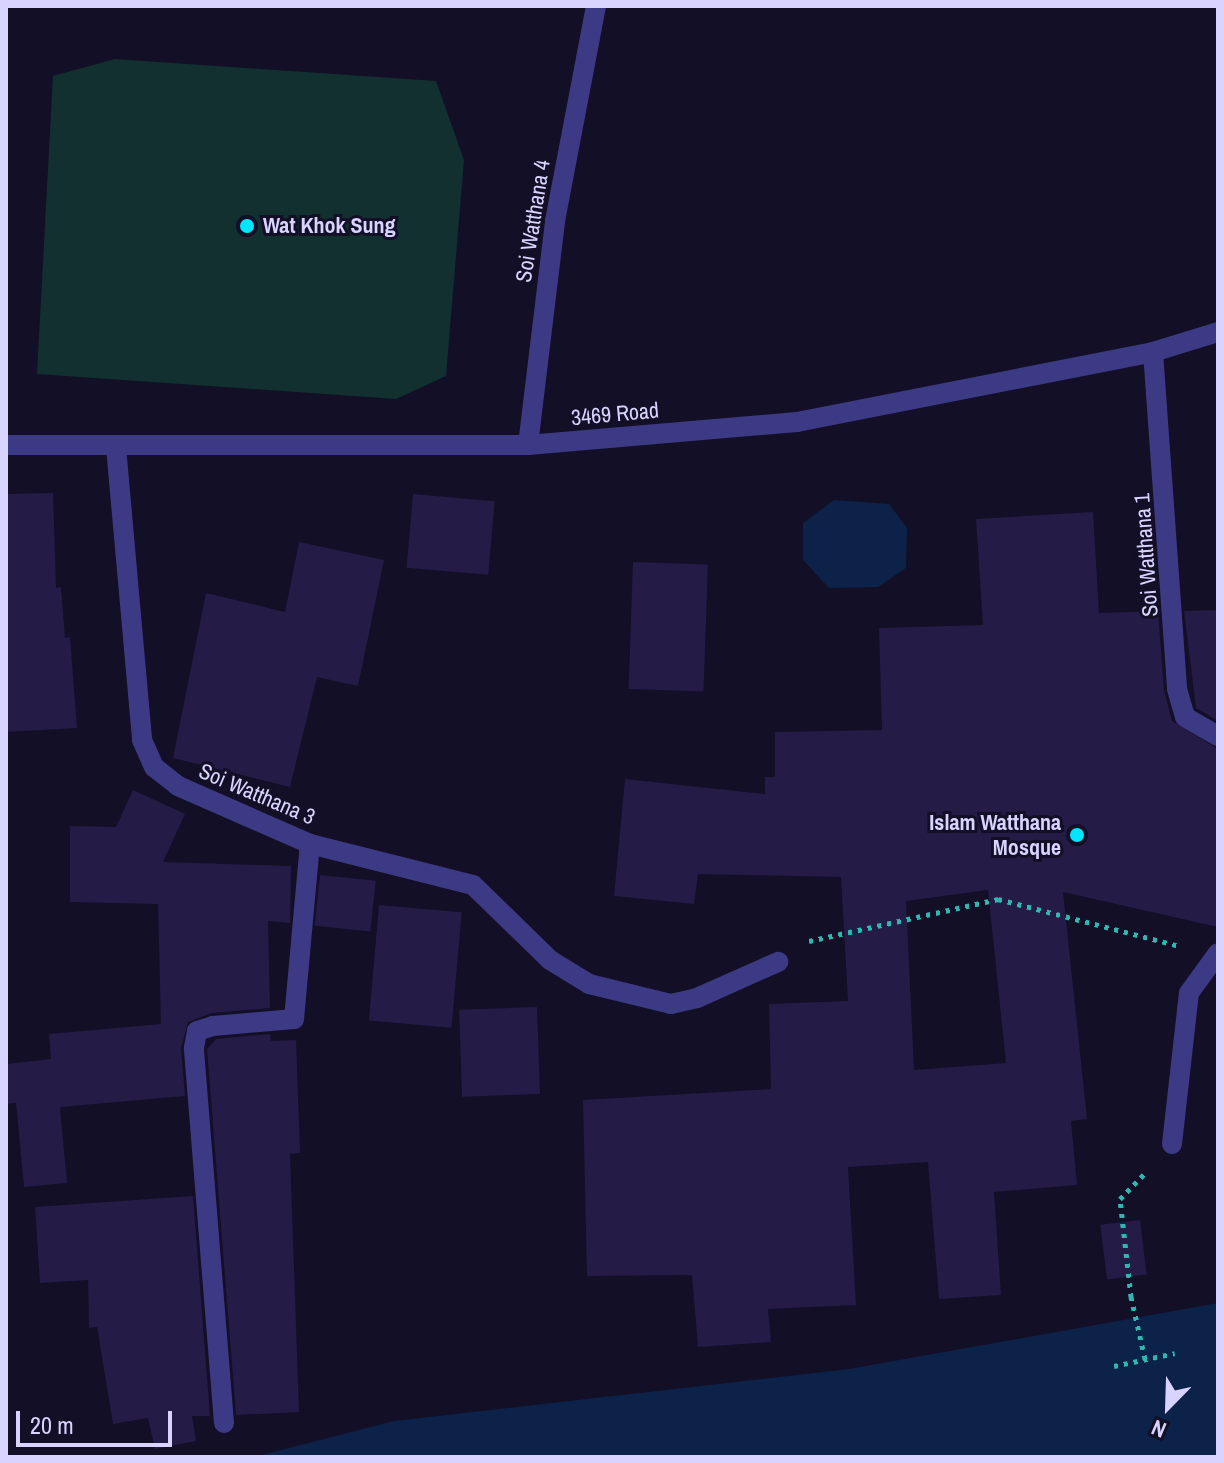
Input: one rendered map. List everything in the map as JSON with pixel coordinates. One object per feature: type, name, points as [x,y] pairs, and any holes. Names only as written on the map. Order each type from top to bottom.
[{"type":"street","name":"Soi Watthana 4","points":[[528,445],[555,221],[596,6]]},
{"type":"street","name":"3469 Road","points":[[6,445],[528,445],[797,422],[1153,352],[1218,332]]},
{"type":"street","name":"Soi Watthana 1","points":[[1153,352],[1174,582],[1177,689],[1185,717],[1218,736]]},
{"type":"street","name":"Soi Watthana 3","points":[[116,447],[142,740],[154,767],[178,786],[310,844],[473,885],[550,960],[589,984],[671,1004],[697,998],[778,962]]},
{"type":"street","points":[[224,1423],[194,1048],[197,1031],[213,1026],[294,1019],[310,844]]},
{"type":"street","points":[[1172,1144],[1189,993],[1217,954]]},
{"type":"path","points":[[778,962],[813,938],[998,899],[1074,915],[1217,954]]},
{"type":"path","points":[[1145,1359],[1131,1297],[1120,1199],[1172,1144]]},
{"type":"path","points":[[1114,1366],[1175,1353]]},
{"type":"green space","points":[[115,59],[436,81],[464,160],[446,376],[396,399],[37,374],[53,76]]},
{"type":"water","points":[[834,500],[889,504],[907,528],[906,568],[878,587],[829,588],[803,560],[803,523]]},
{"type":"water","points":[[1218,1303],[1218,1457],[254,1457],[394,1421],[849,1369]]},
{"type":"building","points":[[53,493],[56,588],[61,587],[65,638],[70,637],[77,728],[6,732],[6,494]]},
{"type":"building","points":[[413,494],[495,501],[488,575],[407,568]]},
{"type":"building","points":[[1093,512],[1099,613],[1158,611],[1164,690],[1172,721],[1218,749],[1218,927],[1063,892],[1087,1119],[1071,1121],[1077,1185],[994,1192],[1001,1295],[939,1299],[928,1162],[848,1167],[856,1305],[768,1309],[771,1342],[698,1347],[692,1275],[587,1276],[583,1100],[771,1089],[769,1004],[848,1001],[841,877],[698,874],[694,904],[614,896],[625,779],[765,794],[765,777],[775,777],[775,732],[882,730],[879,628],[983,625],[976,519]],"holes":[[[988,890],[1006,1063],[914,1070],[906,901]]]},
{"type":"building","points":[[299,542],[384,560],[358,686],[317,677],[290,787],[173,758],[206,593],[285,612]]},
{"type":"building","points":[[633,562],[708,565],[704,692],[629,689]]},
{"type":"building","points":[[1218,610],[1218,721],[1196,708],[1184,611]]},
{"type":"building","points":[[133,790],[185,814],[163,862],[291,866],[290,923],[268,921],[270,1008],[212,1013],[188,1022],[181,1049],[185,1096],[60,1107],[67,1183],[24,1187],[16,1103],[6,1104],[6,1064],[51,1059],[49,1034],[161,1024],[158,904],[70,902],[70,826],[116,827]]},
{"type":"building","points":[[320,875],[376,881],[370,932],[315,926]]},
{"type":"building","points":[[379,905],[462,912],[452,1028],[369,1021]]},
{"type":"building","points":[[537,1007],[540,1094],[462,1097],[459,1010]]},
{"type":"building","points":[[270,1034],[271,1041],[296,1040],[300,1153],[290,1154],[299,1412],[236,1415],[207,1049],[216,1039]]},
{"type":"building","points":[[193,1196],[210,1416],[192,1416],[196,1441],[155,1449],[148,1418],[113,1424],[97,1327],[89,1328],[88,1280],[40,1283],[35,1207]]},
{"type":"building","points":[[1140,1220],[1147,1275],[1107,1279],[1100,1225]]},
{"type":"place","name":"Wat Khok Sung","points":[[247,226]]},
{"type":"place","name":"Islam Watthana Mosque","points":[[1077,835]]}]
